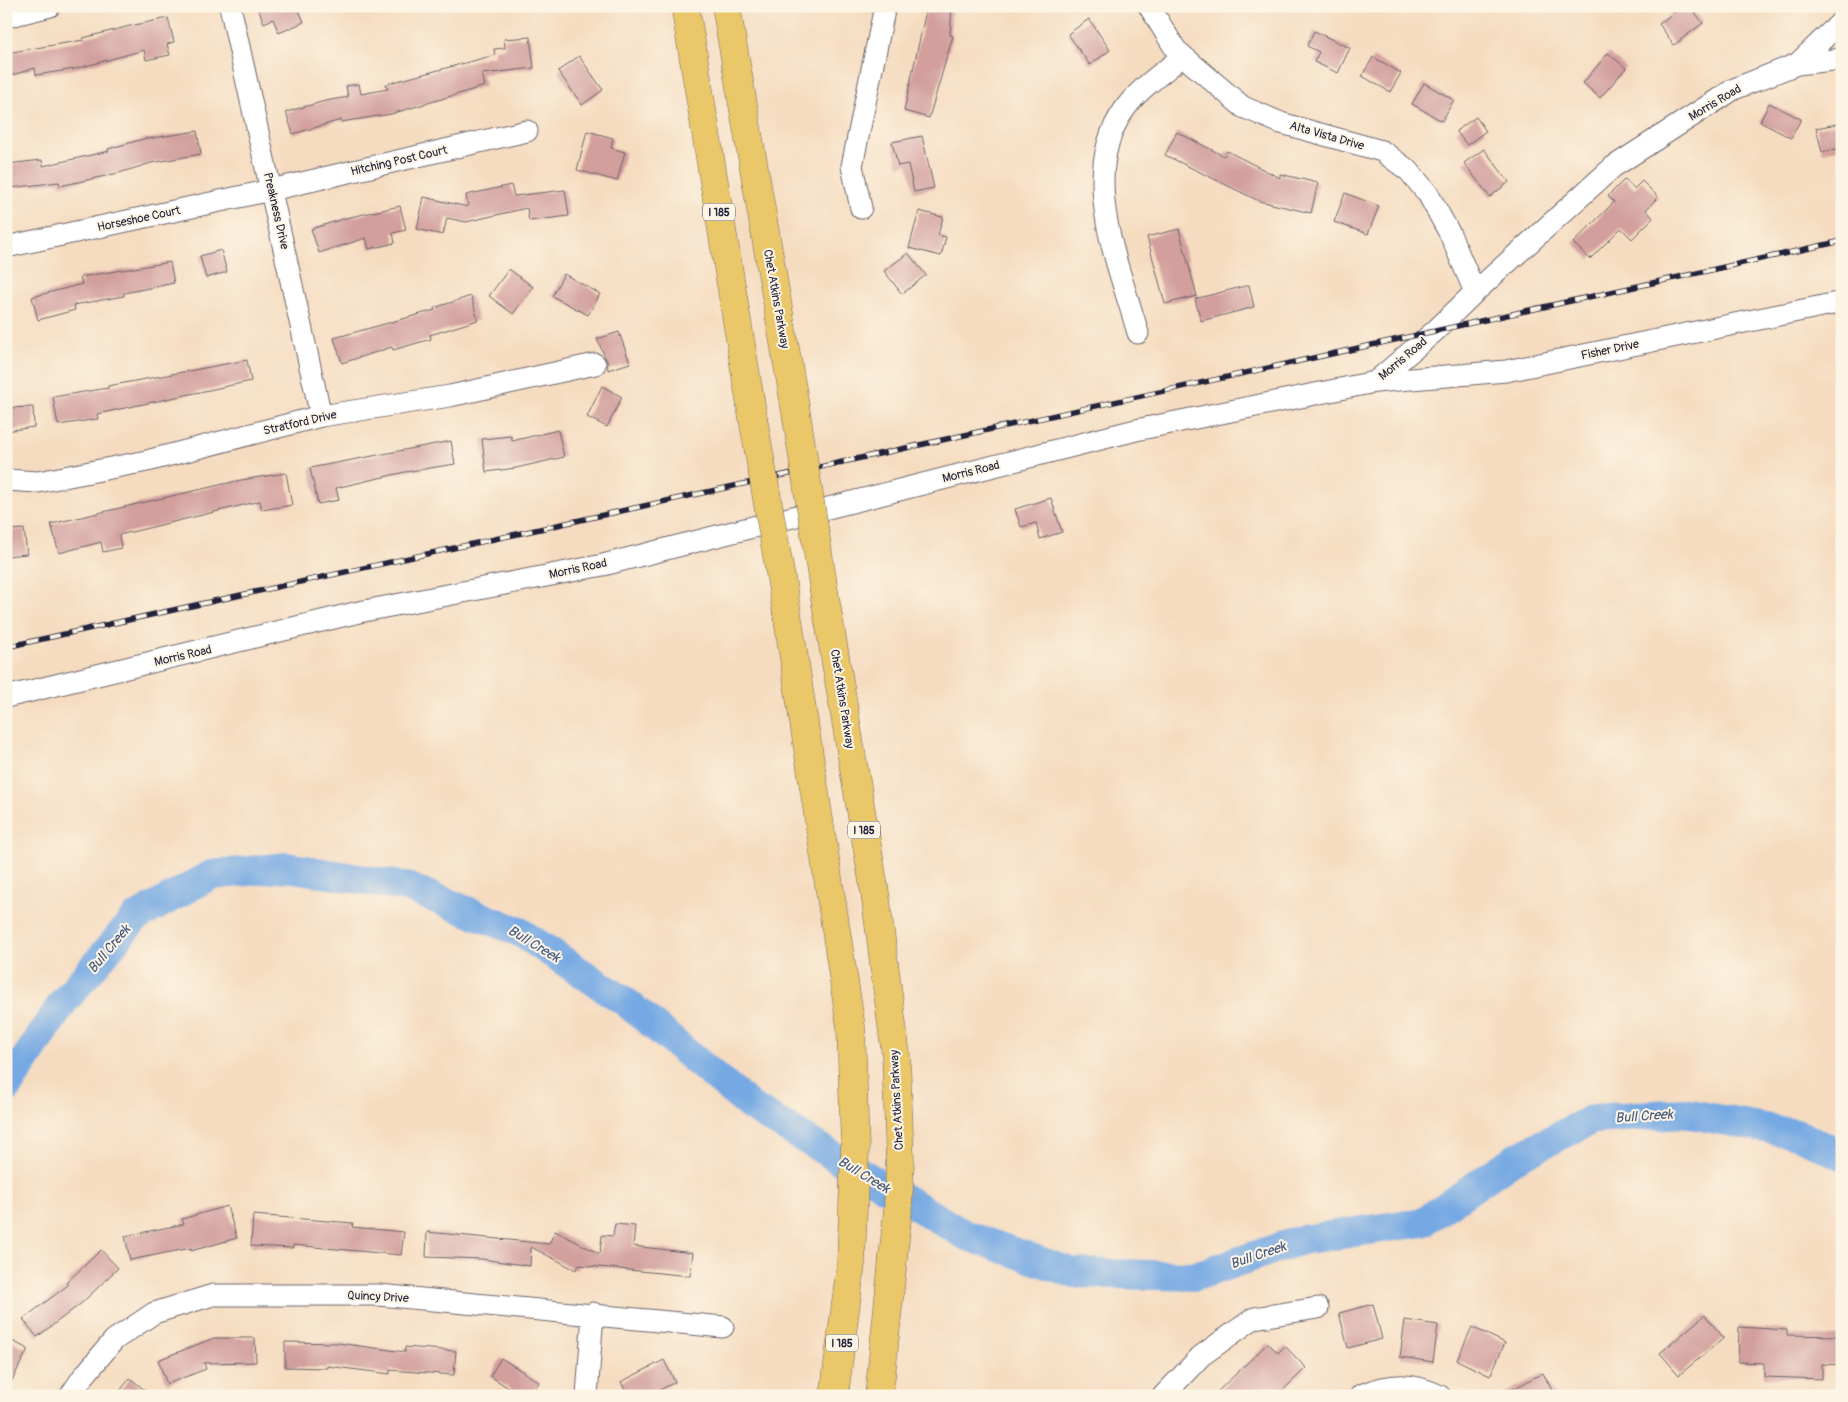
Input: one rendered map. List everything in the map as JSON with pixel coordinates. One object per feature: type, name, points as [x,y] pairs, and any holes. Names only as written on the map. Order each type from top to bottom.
[{"type":"highway","name":"I 185","points":[[685,6],[753,418],[788,613],[851,1027],[855,1149],[848,1290],[834,1396]]},
{"type":"highway","name":"Chet Atkins Parkway","points":[[726,6],[795,406],[826,604],[875,893],[896,1056],[904,1299],[895,1322]]},
{"type":"highway","points":[[879,1396],[895,1322]]},
{"type":"highway","points":[[895,1322],[896,1396]]},
{"type":"street","points":[[6,17],[50,6]]},
{"type":"street","name":"Preakness Drive","points":[[230,6],[321,416]]},
{"type":"street","points":[[861,208],[852,166],[885,6]]},
{"type":"street","name":"Alta Vista Drive","points":[[1149,6],[1176,50],[1243,107],[1281,123],[1382,151],[1409,171],[1428,194],[1450,234],[1475,292]]},
{"type":"street","points":[[1797,64],[1842,21]]},
{"type":"street","points":[[1138,333],[1107,222],[1102,174],[1111,138],[1124,110],[1136,95],[1183,56]]},
{"type":"street","name":"Morris Road","points":[[6,697],[359,612],[603,565],[1136,430],[1375,382],[1435,331],[1475,292],[1613,167],[1734,89],[1797,64],[1842,58]]},
{"type":"street","name":"Hitching Post Court","points":[[271,190],[527,132]]},
{"type":"street","name":"Horseshoe Court","points":[[6,247],[271,190]]},
{"type":"street","name":"Fisher Drive","points":[[1375,382],[1506,371],[1842,302]]},
{"type":"street","name":"Stratford Drive","points":[[6,480],[38,482],[147,461],[321,416],[450,396],[595,364]]},
{"type":"street","name":"Quincy Drive","points":[[70,1396],[83,1377],[114,1340],[154,1313],[213,1295],[379,1295],[723,1327]]},
{"type":"street","points":[[1163,1396],[1201,1356],[1254,1318],[1318,1308]]},
{"type":"street","points":[[587,1396],[593,1314]]},
{"type":"street","points":[[1361,1395],[1382,1386],[1396,1385],[1418,1388],[1440,1396]]},
{"type":"building","points":[[257,6],[303,6],[298,8],[304,22],[279,33],[273,19],[264,23]]},
{"type":"building","points":[[927,6],[952,6],[950,35],[953,36],[929,118],[904,111]]},
{"type":"building","points":[[1682,6],[1690,6],[1703,23],[1674,45],[1659,24]]},
{"type":"building","points":[[168,18],[174,42],[167,44],[170,55],[146,60],[144,50],[75,69],[36,75],[35,68],[6,77],[6,53],[84,40],[83,38]]},
{"type":"building","points":[[1089,19],[1110,50],[1090,65],[1068,34]]},
{"type":"building","points":[[1314,31],[1350,48],[1338,73],[1314,62],[1319,52],[1307,46]]},
{"type":"building","points":[[530,37],[534,68],[482,74],[485,86],[391,114],[341,122],[341,120],[293,134],[286,112],[325,101],[348,97],[346,86],[359,84],[361,94],[388,89],[386,84],[495,55],[494,49],[505,48],[504,39]]},
{"type":"building","points":[[1608,53],[1626,68],[1600,98],[1583,83]]},
{"type":"building","points":[[579,56],[603,90],[582,105],[558,71]]},
{"type":"building","points":[[1373,57],[1401,73],[1390,92],[1362,76]]},
{"type":"building","points":[[1424,83],[1454,100],[1442,121],[1412,104]]},
{"type":"building","points":[[1769,103],[1801,119],[1791,138],[1760,122]]},
{"type":"building","points":[[1476,117],[1486,131],[1467,145],[1456,131]]},
{"type":"building","points":[[1842,123],[1842,148],[1822,152],[1816,128]]},
{"type":"building","points":[[197,131],[201,154],[151,163],[119,173],[60,186],[59,182],[11,188],[7,164],[42,160],[43,166],[109,151],[108,149],[147,138]]},
{"type":"building","points":[[587,131],[613,138],[611,148],[625,152],[617,181],[577,170]]},
{"type":"building","points":[[1177,132],[1224,156],[1227,151],[1280,178],[1280,174],[1318,183],[1311,213],[1259,201],[1165,155]]},
{"type":"building","points":[[922,136],[934,188],[914,192],[908,164],[898,166],[892,142]]},
{"type":"building","points":[[1484,149],[1509,182],[1490,197],[1464,163]]},
{"type":"building","points":[[1625,179],[1634,189],[1642,181],[1658,197],[1646,210],[1653,218],[1632,239],[1621,228],[1590,259],[1573,243],[1614,202],[1608,196]]},
{"type":"building","points":[[511,185],[514,196],[565,190],[569,216],[529,221],[527,208],[466,222],[447,218],[443,235],[417,229],[424,197],[468,207],[466,195]]},
{"type":"building","points":[[1345,193],[1379,206],[1368,234],[1334,222]]},
{"type":"building","points":[[400,206],[406,230],[393,233],[395,243],[369,249],[366,238],[319,253],[311,229],[346,218]]},
{"type":"building","points":[[919,211],[943,217],[938,235],[946,237],[941,256],[909,248]]},
{"type":"building","points":[[1179,229],[1197,296],[1165,304],[1147,237]]},
{"type":"building","points":[[221,250],[227,272],[206,278],[200,256]]},
{"type":"building","points":[[908,253],[926,275],[902,294],[884,271]]},
{"type":"building","points":[[170,262],[174,283],[124,293],[124,296],[74,305],[75,310],[38,320],[32,297],[82,284],[80,277]]},
{"type":"building","points":[[509,269],[533,287],[513,314],[489,296]]},
{"type":"building","points":[[564,274],[600,294],[588,315],[552,296]]},
{"type":"building","points":[[1249,285],[1254,307],[1201,321],[1195,299]]},
{"type":"building","points":[[471,296],[478,320],[430,335],[431,339],[393,350],[392,347],[342,363],[334,338],[435,310],[434,308]]},
{"type":"building","points":[[619,332],[630,363],[608,370],[607,361],[597,339]]},
{"type":"building","points":[[247,360],[251,381],[97,414],[98,419],[58,425],[53,397]]},
{"type":"building","points":[[602,386],[622,397],[607,427],[587,417]]},
{"type":"building","points":[[33,407],[34,427],[6,431],[6,408]]},
{"type":"building","points":[[558,430],[564,457],[516,468],[486,472],[482,439],[511,436],[512,441]]},
{"type":"building","points":[[451,441],[455,464],[405,472],[336,488],[339,500],[318,504],[310,468]]},
{"type":"building","points":[[286,473],[292,505],[262,510],[260,501],[119,535],[121,548],[103,552],[101,542],[59,553],[51,524],[241,480]]},
{"type":"building","points":[[1051,498],[1062,532],[1040,539],[1036,523],[1021,527],[1015,509]]},
{"type":"building","points":[[24,529],[27,554],[6,556],[6,530]]},
{"type":"building","points":[[227,1206],[237,1238],[191,1251],[191,1248],[130,1260],[125,1236],[184,1224],[182,1219]]},
{"type":"building","points":[[253,1215],[353,1223],[352,1227],[404,1232],[401,1255],[293,1245],[293,1248],[251,1246]]},
{"type":"building","points":[[615,1224],[635,1226],[633,1246],[693,1253],[690,1276],[579,1265],[576,1270],[531,1247],[530,1266],[482,1259],[426,1257],[427,1232],[549,1244],[555,1231],[600,1254],[602,1235],[613,1236]]},
{"type":"building","points":[[101,1250],[118,1268],[83,1302],[37,1337],[23,1319],[68,1285],[66,1283]]},
{"type":"building","points":[[1373,1304],[1382,1339],[1348,1348],[1339,1313]]},
{"type":"building","points":[[1705,1315],[1724,1338],[1679,1375],[1660,1353]]},
{"type":"building","points":[[1405,1320],[1438,1325],[1433,1362],[1400,1357]]},
{"type":"building","points":[[1472,1327],[1505,1343],[1490,1376],[1457,1360]]},
{"type":"building","points":[[1739,1327],[1787,1330],[1787,1335],[1842,1336],[1842,1365],[1822,1364],[1822,1379],[1764,1377],[1764,1363],[1738,1362]]},
{"type":"building","points":[[6,1338],[28,1349],[6,1392]]},
{"type":"building","points":[[214,1338],[255,1338],[256,1362],[204,1363],[206,1369],[167,1384],[158,1360]]},
{"type":"building","points":[[285,1342],[338,1343],[405,1352],[405,1347],[456,1351],[454,1375],[390,1370],[390,1374],[327,1366],[327,1368],[285,1367]]},
{"type":"building","points":[[1268,1343],[1278,1353],[1285,1346],[1306,1368],[1277,1396],[1213,1396]]},
{"type":"building","points":[[501,1358],[539,1382],[531,1396],[521,1396],[490,1376]]},
{"type":"building","points":[[664,1360],[675,1382],[648,1396],[628,1396],[621,1382]]},
{"type":"building","points":[[1543,1373],[1555,1396],[1500,1396]]},
{"type":"building","points":[[130,1378],[152,1396],[116,1396]]},
{"type":"waterway","name":"Bull Creek","points":[[6,1089],[64,1001],[135,918],[211,875],[287,867],[407,887],[520,932],[627,1003],[750,1106],[965,1235],[1073,1273],[1196,1276],[1301,1240],[1423,1222],[1517,1157],[1593,1119],[1685,1113],[1796,1134],[1842,1155]]},
{"type":"railway","points":[[6,647],[1842,241]]}]
